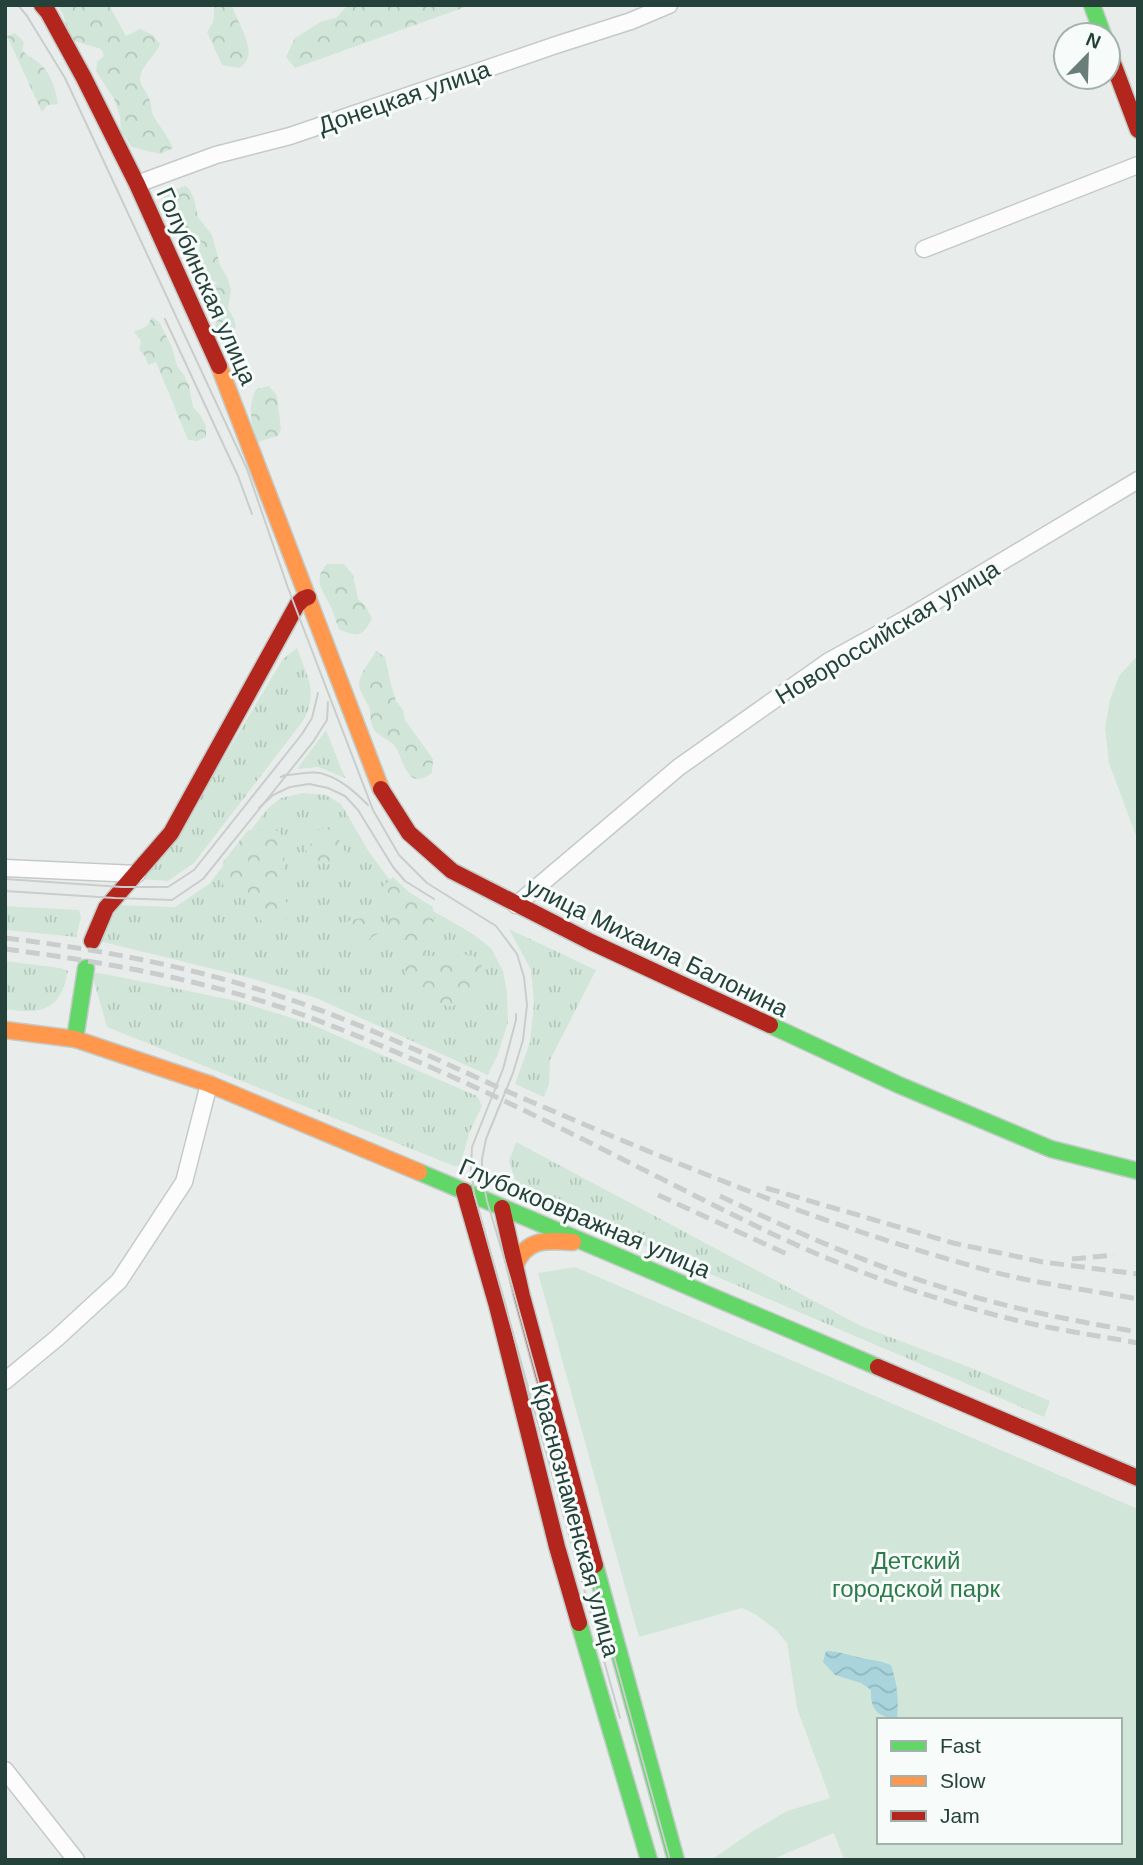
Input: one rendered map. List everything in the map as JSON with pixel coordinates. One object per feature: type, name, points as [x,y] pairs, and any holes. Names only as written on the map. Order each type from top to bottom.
[{"type":"main road","name":"Голубинская улица","points":[[42,5],[84,79],[137,184],[223,376],[307,597]]},
{"type":"main road","points":[[1122,87],[1138,130]]},
{"type":"main road","points":[[92,941],[106,908],[171,833],[290,617],[307,597]]},
{"type":"main road","name":"улица Михаила Балонина","points":[[307,597],[383,791],[409,833],[452,871],[592,942],[899,1085],[1051,1149],[1138,1171]]},
{"type":"main road","points":[[75,1039],[86,968]]},
{"type":"main road","name":"Глубокоовражная улица","points":[[5,1030],[75,1039],[209,1084],[1138,1478]]},
{"type":"main road","name":"Краснознаменская улица","points":[[464,1191],[500,1320],[557,1547],[649,1860]]},
{"type":"main road","name":"Краснознаменская улица","points":[[502,1208],[515,1266],[676,1860]]},
{"type":"main road","points":[[515,1266],[522,1251],[537,1242],[589,1244]]},
{"type":"street","name":"Донецкая улица","points":[[137,184],[216,155],[303,132],[631,21],[669,5]]},
{"type":"street","points":[[924,248],[1138,165]]},
{"type":"street","name":"Новороссийская улица","points":[[516,905],[679,767],[828,662],[911,616],[1138,480]]},
{"type":"street","points":[[5,869],[137,874]]},
{"type":"street","points":[[5,1381],[119,1281],[184,1182],[209,1084]]},
{"type":"street","points":[[5,1770],[76,1860]]},
{"type":"green space","points":[[57,5],[109,5],[126,36],[140,29],[153,35],[160,44],[143,69],[140,80],[154,117],[173,148],[161,154],[131,146],[121,131],[120,116],[114,99],[96,71],[97,62],[104,56],[101,49],[71,40],[63,14]]},
{"type":"green space","points":[[215,5],[232,5],[246,39],[248,55],[246,62],[239,68],[222,65],[207,32],[213,22]]},
{"type":"green space","points":[[348,5],[471,5],[295,68],[286,57],[295,38],[322,21],[336,18]]},
{"type":"green space","points":[[15,33],[24,42],[22,50],[44,68],[54,88],[58,104],[47,105],[42,112],[7,36]]},
{"type":"green space","points":[[186,186],[194,198],[198,217],[212,235],[220,265],[231,290],[228,309],[236,327],[234,333],[227,337],[220,335],[215,328],[216,322],[222,316],[220,310],[202,304],[201,294],[205,287],[213,287],[217,283],[207,277],[199,266],[198,235],[182,233],[170,223],[172,207],[165,203],[163,193]]},
{"type":"green space","points":[[152,317],[159,322],[172,347],[177,366],[189,386],[193,407],[206,426],[206,437],[197,441],[188,440],[156,362],[148,365],[139,350],[141,341],[134,332],[147,326]]},
{"type":"green space","points":[[269,386],[277,396],[281,429],[278,436],[257,442],[252,422],[252,402],[256,389]]},
{"type":"green space","points":[[327,564],[344,564],[353,575],[358,599],[372,618],[366,629],[359,634],[339,629],[320,586],[320,575]]},
{"type":"green space","points":[[297,648],[311,692],[303,721],[194,863],[168,881],[141,879],[178,834],[283,659]]},
{"type":"green space","points":[[376,651],[385,657],[396,701],[403,710],[405,720],[433,759],[432,773],[423,778],[416,779],[411,776],[393,744],[372,726],[370,710],[359,685],[363,672]]},
{"type":"green space","points":[[1138,655],[1138,841],[1109,763],[1105,728],[1110,700],[1119,676]]},
{"type":"green space","points":[[326,730],[345,778],[318,767],[297,769]]},
{"type":"green space","points":[[303,793],[326,795],[341,804],[369,852],[389,879],[413,899],[473,934],[491,948],[503,971],[508,1022],[488,1075],[316,998],[250,978],[99,941],[119,905],[175,907],[209,884],[268,808],[281,798]]},
{"type":"green space","points":[[336,828],[341,846],[351,855],[325,864],[310,856],[306,850],[306,842],[312,844],[318,839],[318,830]]},
{"type":"green space","points":[[248,830],[278,831],[288,844],[284,852],[285,873],[278,879],[282,894],[293,914],[277,923],[264,922],[258,918],[246,896],[223,885],[223,862]]},
{"type":"green space","points":[[393,877],[409,892],[433,907],[434,919],[425,956],[471,955],[481,961],[482,980],[477,998],[460,1005],[448,1006],[418,997],[403,966],[416,952],[414,945],[389,931],[375,935],[365,942],[351,941],[347,930],[348,921],[361,918],[387,923],[393,913],[378,891]]},
{"type":"green space","points":[[5,906],[79,910],[81,917],[76,937],[5,930]]},
{"type":"green space","points":[[509,929],[596,970],[550,1060],[549,1084],[544,1097],[515,1084],[530,1042],[534,1004],[531,970]]},
{"type":"green space","points":[[5,961],[68,971],[62,991],[51,1005],[44,1009],[5,1009]]},
{"type":"green space","points":[[95,973],[237,1001],[308,1023],[477,1096],[482,1106],[470,1131],[460,1166],[454,1166],[107,1027],[93,978]]},
{"type":"green space","points":[[516,1142],[861,1326],[1050,1401],[1044,1417],[519,1192],[509,1161]]},
{"type":"green space","name":"Детский городской парк","points":[[575,1267],[1138,1509],[1138,1860],[844,1860],[834,1833],[771,1860],[711,1860],[787,1811],[830,1798],[797,1708],[787,1643],[776,1630],[742,1608],[639,1637],[538,1273]]},
{"type":"water","points":[[826,1651],[891,1665],[897,1691],[897,1718],[876,1711],[871,1690],[861,1683],[835,1675],[823,1662]]},
{"type":"tram line","points":[[18,5],[65,78],[247,469],[288,588],[373,810],[399,855],[427,883],[496,926],[517,954],[524,977],[527,1005],[523,1040],[513,1073],[486,1139],[482,1175],[670,1860]]},
{"type":"tram line","points":[[165,319],[238,476],[252,514]]},
{"type":"tram line","points":[[5,879],[122,887],[168,887],[194,870],[302,734],[312,718],[318,693]]},
{"type":"tram line","points":[[5,891],[172,900],[203,879],[313,742],[327,720],[328,702]]},
{"type":"tram line","points":[[281,777],[311,772],[327,775],[346,786],[368,805]]},
{"type":"tram line","points":[[259,808],[273,795],[290,787],[309,784],[328,788],[345,796],[358,810],[393,867],[405,881],[434,899]]},
{"type":"tram line","points":[[516,1014],[503,1069],[472,1147],[474,1193],[620,1718]]},
{"type":"railway","points":[[5,938],[156,963],[267,992],[354,1023],[595,1129],[810,1214],[900,1245],[1008,1276],[1138,1299]]},
{"type":"railway","points":[[5,949],[158,974],[233,993],[306,1016],[471,1086],[757,1227],[855,1269],[919,1292],[1007,1318],[1138,1343]]},
{"type":"railway","points":[[766,1188],[953,1243],[1043,1262],[1138,1274]]},
{"type":"railway","points":[[658,1195],[789,1255]]},
{"type":"railway","points":[[720,1196],[834,1248],[921,1281],[1020,1309],[1138,1332]]},
{"type":"railway","points":[[1072,1259],[1114,1255]]},
{"type":"traffic: fast","points":[[1092,5],[1098,21]]},
{"type":"traffic: fast","points":[[75,1039],[86,968]]},
{"type":"traffic: fast","points":[[770,1025],[899,1085],[1051,1149],[1138,1171]]},
{"type":"traffic: fast","points":[[419,1172],[878,1367]]},
{"type":"traffic: fast","points":[[595,1565],[676,1860]]},
{"type":"traffic: fast","points":[[579,1623],[649,1860]]},
{"type":"traffic: slow","points":[[219,366],[381,789]]},
{"type":"traffic: slow","points":[[5,1030],[75,1039],[209,1084],[419,1172]]},
{"type":"traffic: slow","points":[[515,1266],[525,1250],[538,1243],[573,1242]]},
{"type":"traffic: jam","points":[[42,5],[84,78],[137,184],[219,366]]},
{"type":"traffic: jam","points":[[1122,87],[1138,130]]},
{"type":"traffic: jam","points":[[92,941],[106,908],[171,833],[297,605],[308,597]]},
{"type":"traffic: jam","points":[[381,789],[409,833],[452,871],[591,942],[770,1025]]},
{"type":"traffic: jam","points":[[464,1191],[497,1306],[557,1547],[579,1623]]},
{"type":"traffic: jam","points":[[502,1208],[522,1296],[595,1565]]},
{"type":"traffic: jam","points":[[878,1367],[1138,1478]]}]
